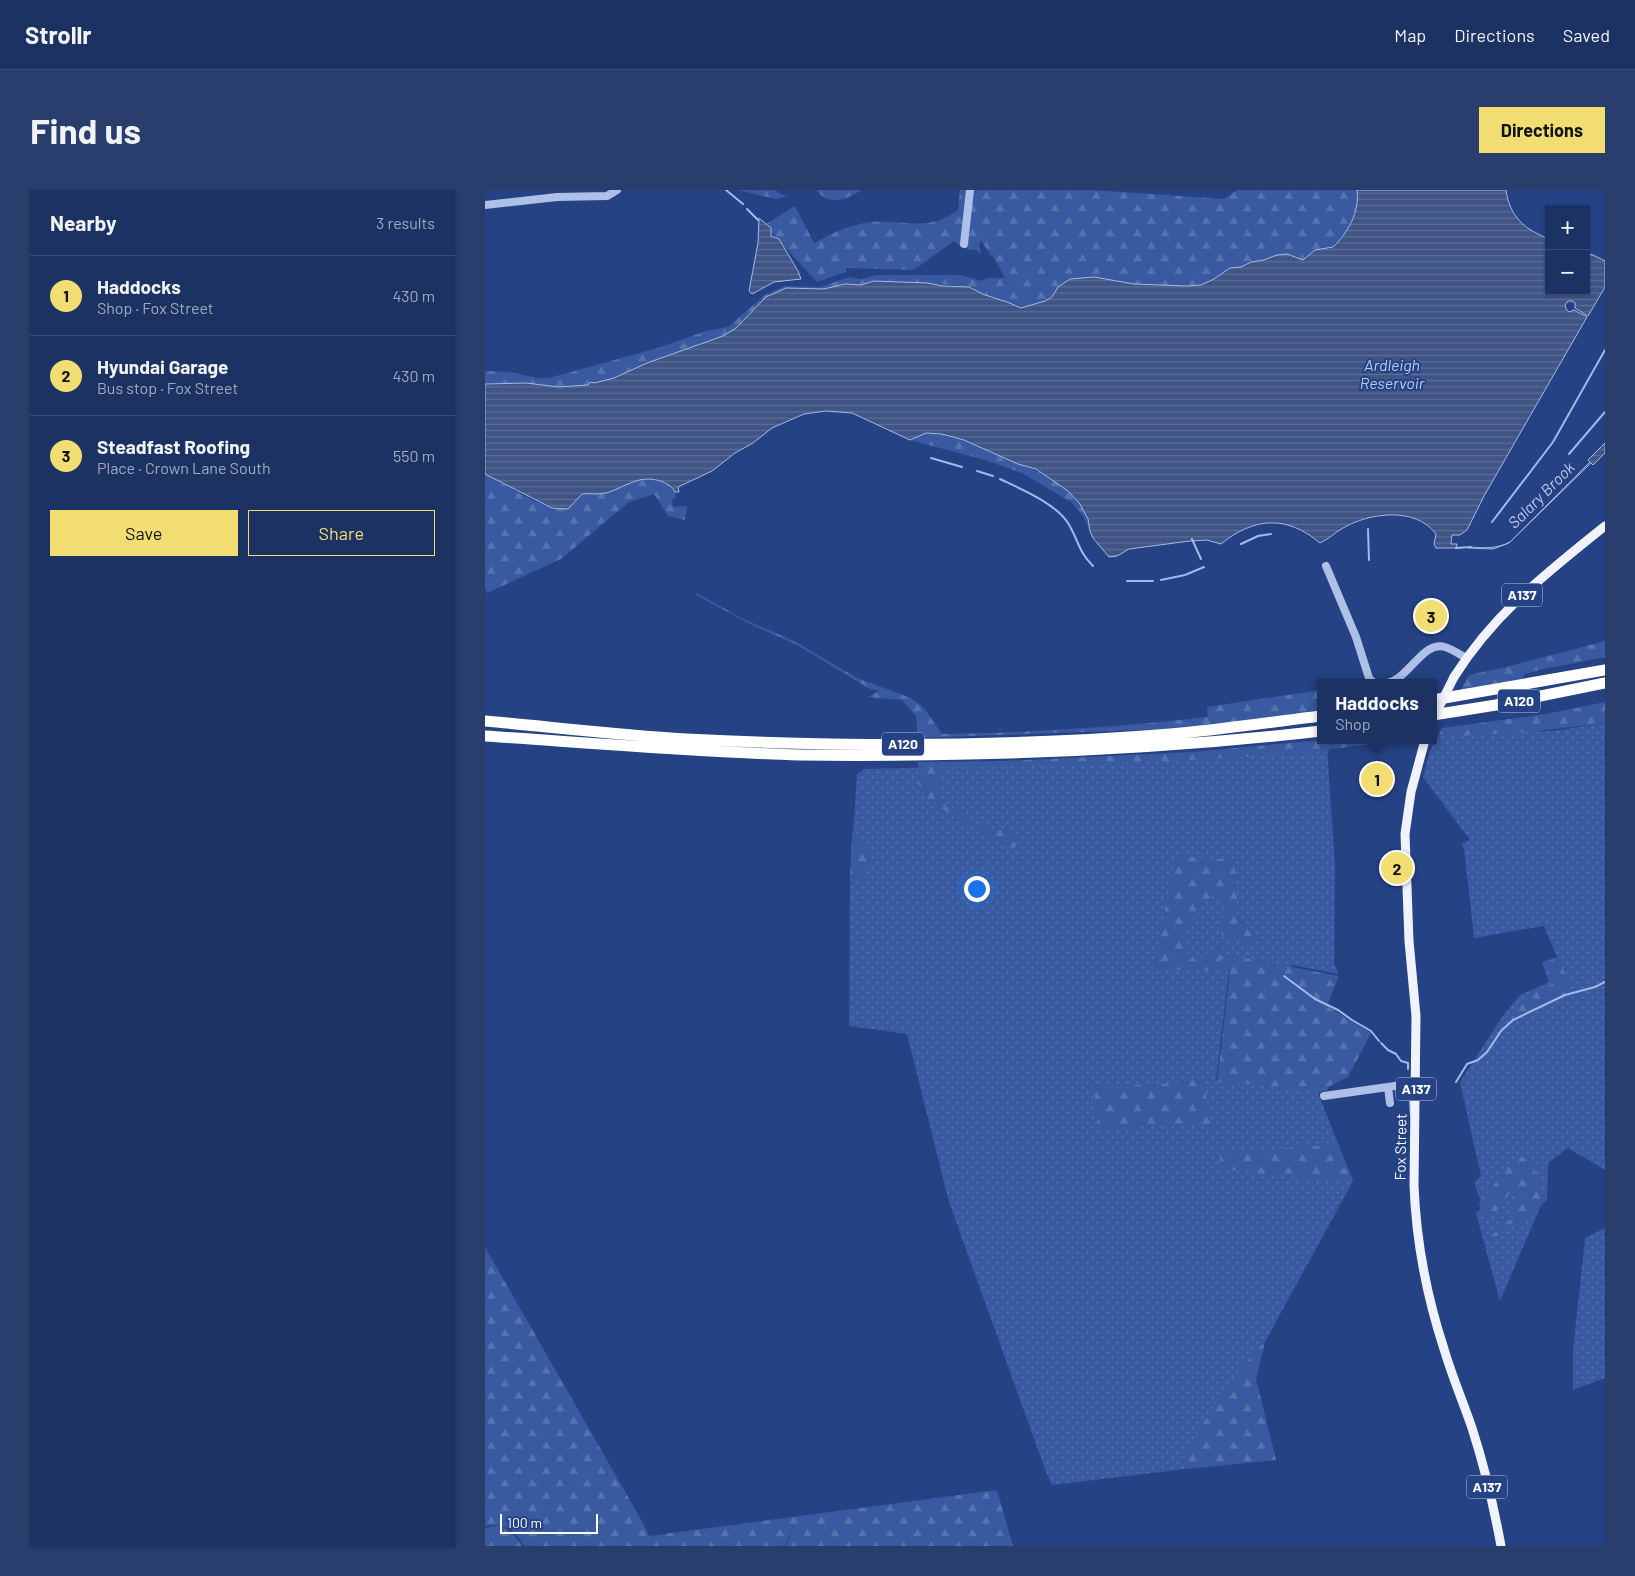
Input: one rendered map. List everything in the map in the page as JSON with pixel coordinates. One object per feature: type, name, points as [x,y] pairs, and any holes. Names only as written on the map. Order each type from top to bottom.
[{"type":"highway","name":"A120","points":[[1437,710],[1605,670]]},
{"type":"highway","name":"A120","points":[[1437,710],[1495,705],[1605,683]]},
{"type":"highway","name":"A120","points":[[485,721],[686,739],[799,743],[918,744],[1068,740],[1172,734],[1317,716]]},
{"type":"highway","name":"A120","points":[[485,736],[673,749],[798,755],[913,756],[1081,751],[1175,745],[1317,731]]},
{"type":"main road","name":"A137","points":[[1437,707],[1466,658],[1493,624],[1514,603],[1605,526]]},
{"type":"main road","name":"Fox Street","points":[[1423,744],[1411,792],[1405,834],[1415,1016],[1410,1084],[1415,1197],[1428,1292],[1440,1337],[1472,1429],[1501,1546]]},
{"type":"street","points":[[485,205],[557,197],[607,196],[617,190]]},
{"type":"street","points":[[964,244],[970,190]]},
{"type":"street","points":[[1327,566],[1356,637],[1370,679]]},
{"type":"street","points":[[1397,679],[1430,648],[1446,647],[1466,658]]},
{"type":"street","points":[[1324,1096],[1410,1084]]},
{"type":"street","points":[[1388,1087],[1390,1103]]},
{"type":"green space","points":[[737,190],[775,190],[785,196],[789,196],[776,199]]},
{"type":"green space","points":[[816,190],[862,190],[850,197],[833,200],[827,199]]},
{"type":"green space","points":[[960,190],[1092,190],[1224,199],[1237,190],[1357,190],[1359,200],[1346,232],[1331,248],[1315,250],[1302,260],[1287,254],[1255,261],[1238,268],[1231,268],[1201,285],[1166,286],[1134,284],[1094,277],[1085,279],[1045,301],[1023,308],[985,295],[971,287],[927,283],[888,281],[861,285],[845,284],[824,289],[786,288],[766,297],[736,328],[723,336],[685,351],[652,361],[606,381],[588,385],[559,387],[526,383],[485,383],[485,371],[510,372],[538,378],[549,378],[658,348],[706,331],[728,327],[765,295],[785,286],[820,287],[849,277],[861,279],[876,275],[962,275],[980,281],[988,278],[1005,278],[993,256],[991,256],[981,240],[979,246],[981,253],[977,250],[969,250],[954,241],[914,270],[846,268],[846,272],[817,282],[771,232],[771,228],[766,224],[795,206],[814,243],[842,230],[864,223],[917,224],[937,221],[958,210]]},
{"type":"green space","points":[[926,433],[960,439],[982,446],[1046,476],[1074,497],[1085,513],[1090,531],[1083,516],[1071,502],[1022,473],[985,460],[910,440]]},
{"type":"green space","points":[[485,474],[535,501],[562,509],[569,507],[577,497],[583,494],[606,493],[640,480],[658,481],[675,490],[675,499],[672,499],[673,507],[687,506],[685,520],[668,516],[654,494],[629,502],[561,559],[487,593],[485,588]]},
{"type":"green space","points":[[697,593],[739,617],[796,642],[857,678],[911,698],[924,708],[942,734],[1075,729],[1208,717],[1207,707],[1317,691],[1317,714],[1190,728],[918,738],[916,716],[902,700],[868,697],[879,691],[870,689],[797,645],[754,626],[696,595]]},
{"type":"green space","points":[[1605,641],[1605,657],[1539,670],[1525,674],[1522,679],[1459,693],[1469,675]]},
{"type":"green space","points":[[1605,702],[1605,723],[1529,732],[1459,736],[1439,734],[1442,728],[1546,714]]},
{"type":"green space","points":[[1605,723],[1605,1170],[1568,1148],[1548,1163],[1547,1199],[1541,1205],[1500,1301],[1476,1213],[1481,1209],[1479,1204],[1481,1202],[1474,1183],[1481,1176],[1460,1082],[1502,1017],[1520,995],[1549,982],[1542,962],[1557,957],[1544,926],[1474,938],[1464,848],[1461,844],[1470,840],[1423,777],[1430,751],[1434,744],[1437,744],[1439,734],[1552,731]]},
{"type":"green space","points":[[1317,740],[1317,744],[1377,744],[1329,749],[1329,751],[1232,758],[942,768],[937,796],[986,829],[1010,831],[1018,843],[1013,849],[932,803],[919,785],[918,762],[1004,761],[1191,752]]},
{"type":"green space","points":[[1327,746],[1335,866],[1334,963],[1338,974],[1292,965],[1283,976],[1229,970],[1216,1080],[1313,1089],[1318,1093],[1353,1181],[1265,1342],[1230,1384],[1182,1459],[1186,1469],[1052,1485],[949,1202],[907,1034],[849,1026],[850,880],[857,774],[864,769],[986,766]]},
{"type":"green space","points":[[852,831],[875,849],[864,879],[850,880]]},
{"type":"green space","points":[[1174,856],[1234,860],[1237,885],[1237,913],[1257,934],[1256,945],[1232,941],[1226,942],[1221,933],[1223,910],[1219,894],[1212,895],[1188,926],[1185,933],[1183,947],[1188,958],[1197,959],[1202,957],[1221,940],[1223,951],[1221,961],[1226,962],[1228,955],[1339,976],[1327,1006],[1371,1033],[1348,1077],[1328,1087],[1328,1090],[1317,1093],[1314,1090],[1300,1092],[1255,1084],[1217,1082],[1230,971],[1153,969],[1172,875]]},
{"type":"green space","points":[[1557,958],[1570,982],[1569,994],[1516,1018],[1512,1009],[1532,992],[1552,984],[1552,979],[1544,963]]},
{"type":"green space","points":[[1190,1080],[1203,1081],[1213,1129],[1194,1122],[1102,1130],[1098,1127],[1095,1096],[1092,1087],[1177,1083]]},
{"type":"green space","points":[[1337,1141],[1353,1181],[1289,1177],[1222,1169],[1219,1153],[1317,1146]]},
{"type":"green space","points":[[1519,1156],[1538,1162],[1534,1167],[1535,1172],[1547,1200],[1523,1221],[1490,1240],[1492,1235],[1514,1216],[1513,1204],[1525,1196],[1510,1193],[1497,1210],[1484,1217],[1479,1217],[1476,1213],[1481,1209],[1479,1204],[1509,1165]]},
{"type":"green space","points":[[1605,1228],[1605,1378],[1573,1390],[1573,1350],[1585,1238]]},
{"type":"green space","points":[[485,1247],[649,1536],[997,1490],[1013,1546],[786,1546],[797,1518],[785,1546],[524,1546],[508,1528],[498,1525],[485,1526]]},
{"type":"green space","points":[[1265,1342],[1256,1379],[1276,1460],[1186,1469],[1182,1459],[1210,1413],[1230,1383]]},
{"type":"green space","points":[[497,1526],[512,1533],[522,1546],[485,1546],[485,1528]]},
{"type":"water","name":"Ardleigh Reservoir","points":[[1357,190],[1506,190],[1515,215],[1525,226],[1545,237],[1545,295],[1590,295],[1590,255],[1591,254],[1605,261],[1605,287],[1588,316],[1575,308],[1575,303],[1572,301],[1568,301],[1565,305],[1569,312],[1574,310],[1587,317],[1484,496],[1467,530],[1460,535],[1452,535],[1451,544],[1457,544],[1456,548],[1436,548],[1434,544],[1436,534],[1427,525],[1416,519],[1391,515],[1378,516],[1354,523],[1320,543],[1308,534],[1295,528],[1271,523],[1258,524],[1246,529],[1233,535],[1221,544],[1207,540],[1190,541],[1129,549],[1117,556],[1109,557],[1093,538],[1088,519],[1080,504],[1068,491],[1036,469],[1018,464],[964,440],[942,434],[926,433],[910,440],[852,413],[826,411],[804,414],[772,428],[712,471],[678,487],[679,492],[675,492],[671,486],[663,482],[647,479],[633,482],[606,493],[582,494],[568,509],[552,508],[485,474],[485,384],[526,383],[559,387],[588,385],[591,382],[614,378],[647,363],[723,336],[736,328],[766,297],[786,288],[824,289],[845,284],[861,285],[874,281],[927,283],[969,287],[1021,308],[1052,297],[1058,287],[1070,279],[1094,277],[1134,284],[1201,285],[1230,268],[1241,267],[1251,262],[1277,255],[1287,254],[1303,260],[1315,250],[1333,247],[1352,221],[1357,206]]},
{"type":"water","points":[[759,218],[771,228],[771,236],[779,239],[801,279],[774,282],[752,294],[749,291],[758,243]]},
{"type":"water","points":[[1605,443],[1605,453],[1593,465],[1591,463],[1509,543],[1493,549],[1468,548],[1495,547],[1510,542],[1590,462],[1588,460]]},
{"type":"waterway","points":[[726,190],[743,204]]},
{"type":"waterway","points":[[747,209],[758,220]]},
{"type":"waterway","points":[[1492,522],[1553,442],[1605,350]]},
{"type":"waterway","points":[[1569,454],[1605,412]]},
{"type":"waterway","points":[[931,458],[962,467]]},
{"type":"waterway","points":[[977,471],[993,476]]},
{"type":"waterway","points":[[1000,479],[1037,497],[1055,509],[1068,523],[1084,555],[1093,566]]},
{"type":"waterway","points":[[1368,529],[1369,560]]},
{"type":"waterway","points":[[1241,544],[1258,536],[1271,534]]},
{"type":"waterway","points":[[1192,539],[1201,559]]},
{"type":"waterway","name":"Salary Brook","points":[[1456,548],[1471,547]]},
{"type":"waterway","points":[[1161,580],[1185,575],[1204,567]]},
{"type":"waterway","points":[[1127,581],[1153,581]]},
{"type":"waterway","points":[[1284,976],[1315,999],[1338,1010],[1371,1031],[1379,1041]]},
{"type":"waterway","points":[[1456,1082],[1467,1064],[1478,1060],[1487,1052],[1501,1031],[1513,1020],[1565,995],[1595,987],[1605,982]]},
{"type":"waterway","points":[[1381,1043],[1388,1050],[1396,1054],[1401,1061],[1408,1063],[1408,1069]]},
{"type":"waterway","points":[[1409,1085],[1411,1116]]},
{"type":"place","name":"Steadfast Roofing","points":[[1431,616]]},
{"type":"place","name":"Haddocks","points":[[1377,779]]},
{"type":"place","name":"Hyundai Garage","points":[[1397,868]]}]
